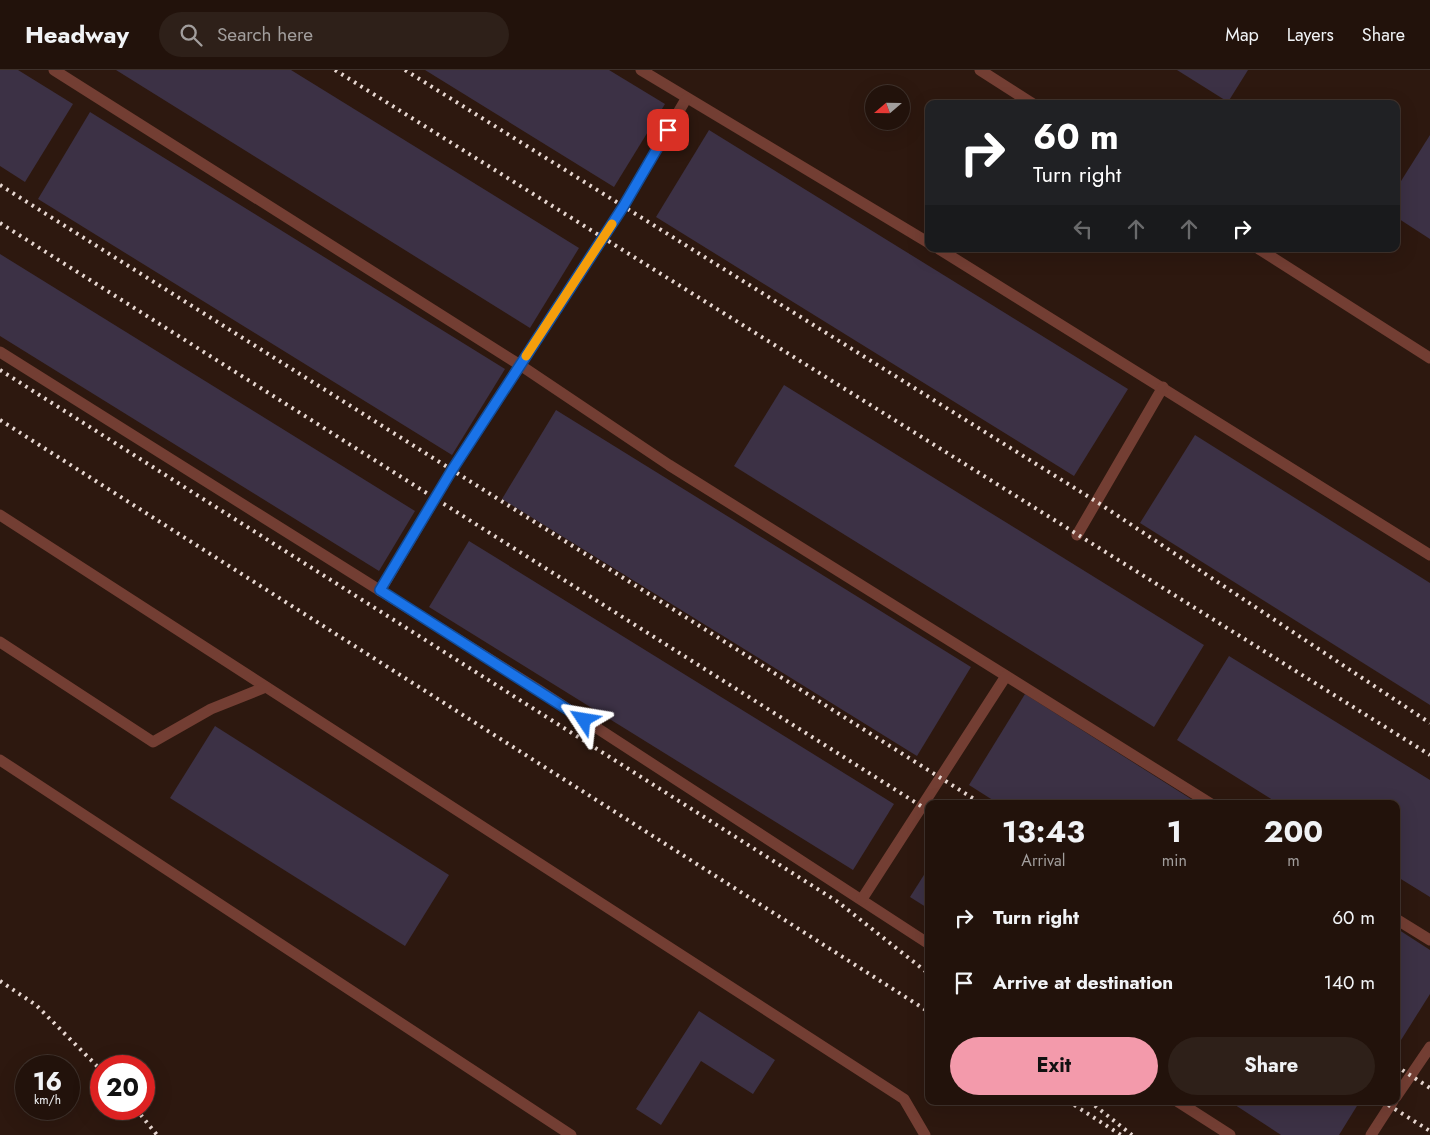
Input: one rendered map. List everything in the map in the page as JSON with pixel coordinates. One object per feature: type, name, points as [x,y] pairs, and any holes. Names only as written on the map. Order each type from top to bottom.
[{"type":"lane","points":[[54,70],[520,365],[669,465],[1205,800]]},
{"type":"lane","points":[[641,70],[686,99],[925,241]]},
{"type":"lane","points":[[980,70],[1027,100]]},
{"type":"lane","points":[[380,590],[452,470],[623,207],[686,99]]},
{"type":"lane","points":[[944,252],[1163,387],[1430,556]]},
{"type":"lane","points":[[1264,252],[1430,358]]},
{"type":"lane","points":[[0,352],[380,590],[925,941]]},
{"type":"lane","points":[[1077,535],[1163,387]]},
{"type":"lane","points":[[0,515],[904,1099],[925,1135]]},
{"type":"lane","points":[[0,642],[153,742],[211,709],[266,687]]},
{"type":"lane","points":[[926,800],[1006,676]]},
{"type":"lane","points":[[0,760],[571,1135]]},
{"type":"lane","points":[[862,899],[925,801]]},
{"type":"lane","points":[[1400,921],[1430,940]]},
{"type":"lane","points":[[1400,1091],[1430,1047]]},
{"type":"lane","points":[[1182,1105],[1230,1135]]},
{"type":"lane","points":[[1371,1135],[1390,1105]]},
{"type":"building","points":[[0,70],[18,70],[73,104],[25,182],[0,166]]},
{"type":"building","points":[[116,70],[291,70],[579,248],[530,328]]},
{"type":"building","points":[[425,70],[609,70],[665,104],[614,187]]},
{"type":"building","points":[[1177,70],[1248,70],[1229,100],[1225,100]]},
{"type":"building","points":[[90,112],[505,369],[452,455],[38,199]]},
{"type":"building","points":[[709,130],[1128,389],[1074,476],[656,217]]},
{"type":"building","points":[[1430,135],[1430,239],[1400,220],[1400,183]]},
{"type":"building","points":[[0,254],[415,511],[379,571],[0,336]]},
{"type":"building","points":[[784,385],[1204,645],[1154,727],[734,466]]},
{"type":"building","points":[[556,410],[971,667],[917,756],[502,499]]},
{"type":"building","points":[[1195,435],[1430,583],[1430,705],[1140,523]]},
{"type":"building","points":[[469,541],[894,804],[853,870],[429,607]]},
{"type":"building","points":[[1229,656],[1430,780],[1430,897],[1400,878],[1400,800],[1273,800],[1177,740]]},
{"type":"building","points":[[1025,694],[1193,800],[993,800],[969,785]]},
{"type":"building","points":[[215,726],[449,875],[405,946],[170,798]]},
{"type":"building","points":[[925,873],[925,906],[910,897]]},
{"type":"building","points":[[1400,931],[1430,950],[1430,994],[1400,1042]]},
{"type":"building","points":[[699,1011],[775,1060],[753,1094],[701,1061],[661,1125],[636,1109]]},
{"type":"building","points":[[1235,1105],[1358,1105],[1339,1135],[1281,1135]]},
{"type":"railway","points":[[335,70],[1430,755]]},
{"type":"railway","points":[[405,70],[1097,502],[1430,723]]},
{"type":"railway","points":[[0,185],[976,800]]},
{"type":"railway","points":[[0,223],[925,808]]},
{"type":"railway","points":[[0,370],[838,902],[925,971]]},
{"type":"railway","points":[[0,420],[925,1009]]},
{"type":"railway","points":[[0,981],[36,1005],[90,1059]]},
{"type":"railway","points":[[1400,1069],[1430,1088]]},
{"type":"railway","points":[[1074,1105],[1121,1135]]},
{"type":"railway","points":[[1094,1105],[1132,1135]]},
{"type":"railway","points":[[1388,1105],[1430,1131]]},
{"type":"railway","points":[[145,1120],[157,1135]]},
{"type":"slow traffic","points":[[526,356],[612,224]]},
{"type":"route","points":[[584,720],[380,590],[452,470],[623,207],[668,130]]}]
